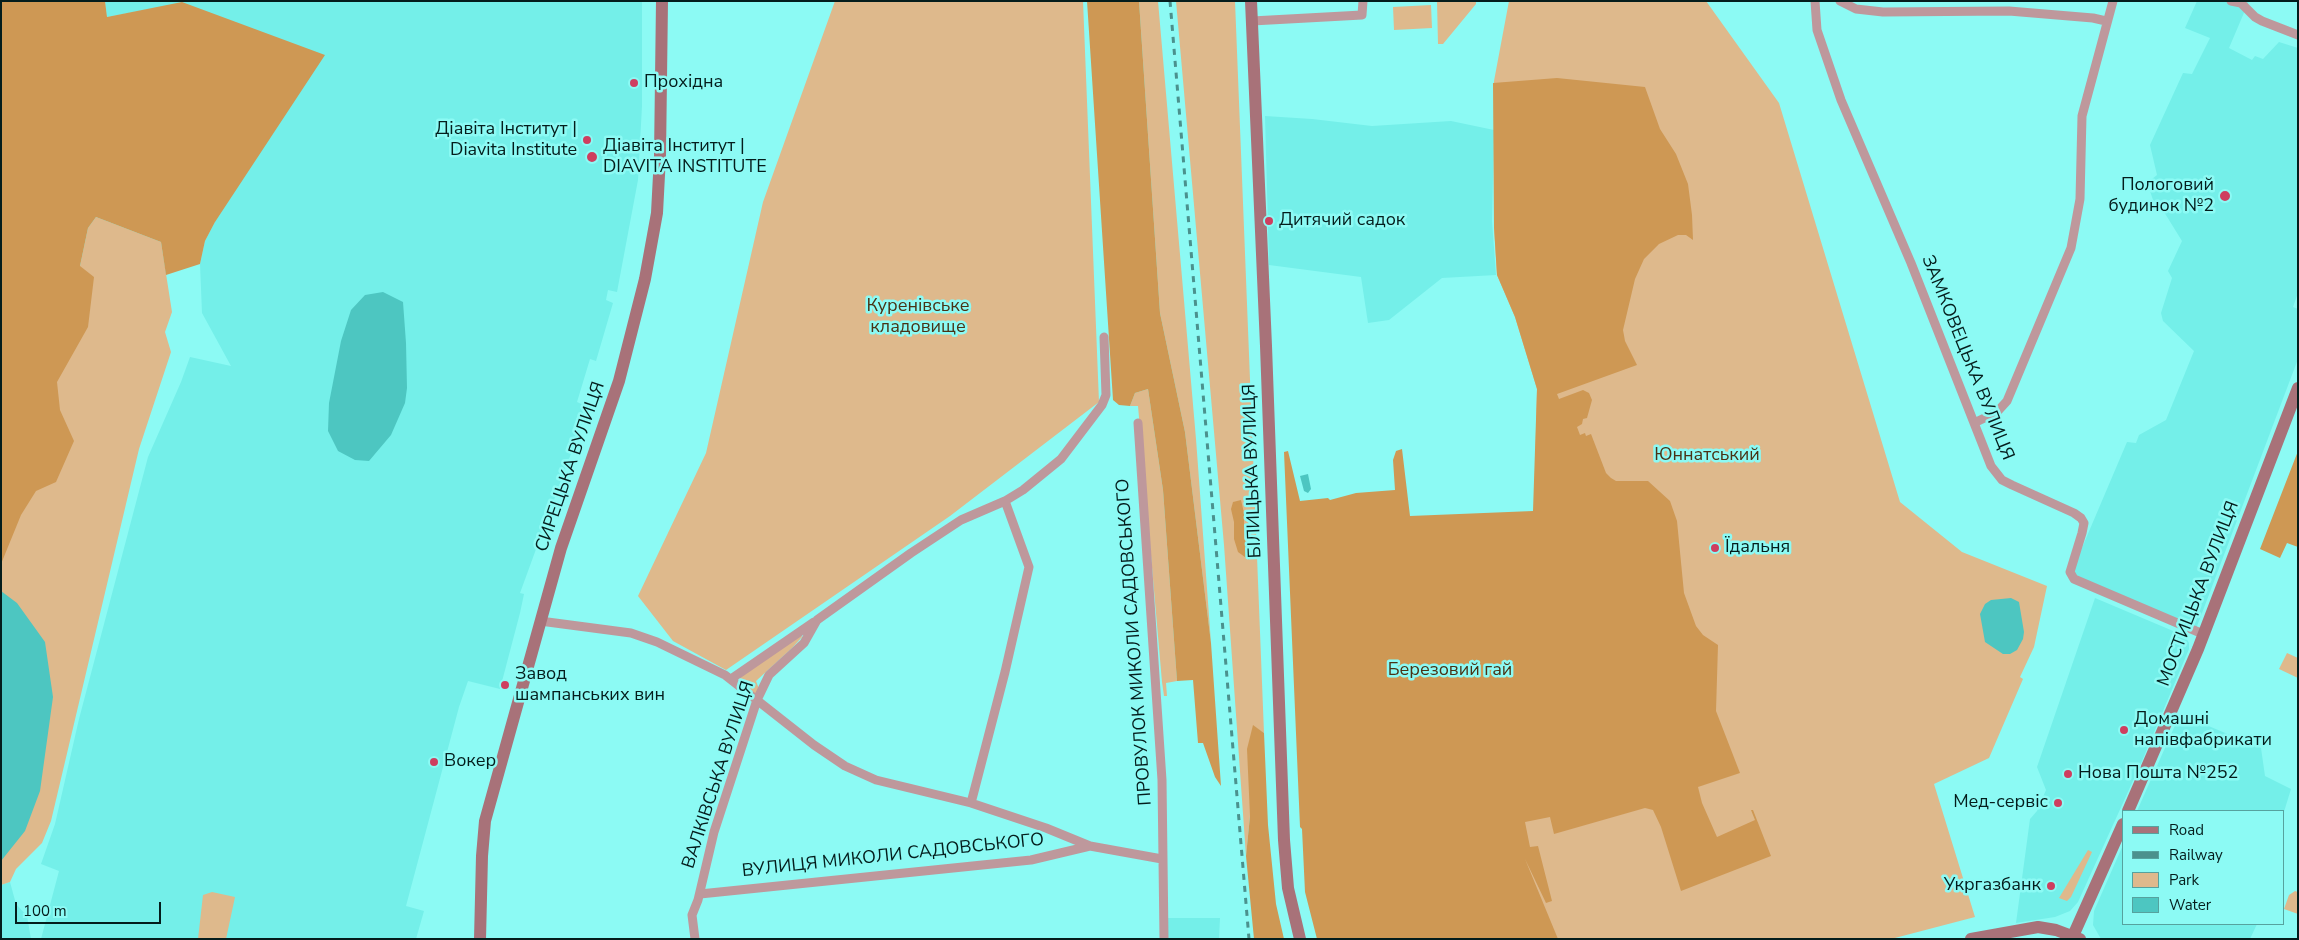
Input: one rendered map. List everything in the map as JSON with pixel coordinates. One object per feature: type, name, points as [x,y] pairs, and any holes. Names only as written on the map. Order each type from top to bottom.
[{"type":"main road","name":"СИРЕЦЬКА ВУЛИЦЯ","points":[[480,939],[482,856],[486,821],[560,548],[619,380],[645,280],[656,213],[660,156],[662,1]]},
{"type":"main road","name":"БІЛИЦЬКА ВУЛИЦЯ","points":[[1251,1],[1284,840],[1288,888],[1300,939]]},
{"type":"main road","name":"МОСТИЦЬКА ВУЛИЦЯ","points":[[2128,810],[2203,634],[2298,388]]},
{"type":"main road","points":[[1971,939],[2038,927],[2056,930],[2076,937],[2122,826]]},
{"type":"street","points":[[1252,21],[1362,15],[1362,1]]},
{"type":"street","name":"ЗАМКОВЕЦЬКА ВУЛИЦЯ","points":[[1815,1],[1817,30],[1841,100],[1911,263],[1991,466],[2002,480],[2081,518],[2084,524],[2070,572],[2074,578],[2203,634]]},
{"type":"street","points":[[1840,1],[1856,8],[1882,12],[2009,12],[2092,18],[2106,21]]},
{"type":"street","points":[[1974,423],[1997,412],[2007,401],[2070,248],[2080,199],[2082,116],[2106,21],[2113,1]]},
{"type":"street","points":[[2231,1],[2246,5],[2262,21],[2298,35]]},
{"type":"street","name":"ВАЛКІВСЬКА ВУЛИЦЯ","points":[[695,939],[692,915],[700,894],[714,832],[757,700],[769,675],[804,643],[817,620],[911,553],[962,520],[1005,501],[1023,490],[1061,458],[1102,405],[1106,395],[1104,337]]},
{"type":"street","name":"ПРОВУЛОК МИКОЛИ САДОВСЬКОГО","points":[[1138,423],[1162,780],[1162,859]]},
{"type":"street","points":[[971,803],[1005,672],[1029,567],[1005,501]]},
{"type":"street","points":[[732,679],[817,620]]},
{"type":"street","points":[[540,621],[631,633],[657,642],[732,679],[814,745],[845,766],[876,780],[971,803],[1046,828],[1090,846],[1162,859],[1164,939]]},
{"type":"street","name":"ВУЛИЦЯ МИКОЛИ САДОВСЬКОГО","points":[[700,894],[1031,860],[1090,846]]},
{"type":"shaded area","points":[[105,1],[642,1],[642,106],[638,180],[617,292],[608,290],[606,300],[613,303],[596,361],[590,359],[577,402],[588,407],[520,593],[524,594],[500,689],[468,681],[459,707],[406,906],[424,911],[416,939],[41,939],[59,871],[41,864],[55,824],[79,719],[148,457],[190,357],[231,366],[202,313],[200,264],[205,241],[215,222],[182,3],[107,17]]},
{"type":"shaded area","points":[[2197,1],[2249,1],[2229,48],[2252,60],[2255,56],[2263,59],[2279,42],[2298,48],[2298,293],[2293,307],[2298,309],[2298,359],[2196,629],[2074,577],[2073,569],[2127,442],[2136,443],[2139,435],[2166,420],[2194,351],[2163,321],[2161,313],[2172,278],[2168,271],[2182,241],[2161,207],[2154,203],[2149,188],[2152,179],[2157,175],[2150,145],[2183,73],[2192,74],[2210,38],[2185,28]]},
{"type":"shaded area","points":[[1265,116],[1372,126],[1451,121],[1494,130],[1492,221],[1496,275],[1442,278],[1389,320],[1368,323],[1361,277],[1269,265]]},
{"type":"shaded area","points":[[2095,598],[2185,636],[2189,643],[2189,649],[2142,761],[2078,902],[2070,911],[2055,917],[2016,923],[2030,819],[2037,811],[2046,790],[2037,767]]},
{"type":"shaded area","points":[[2180,714],[2261,748],[2265,776],[2291,789],[2284,812],[2284,810],[2137,810]]},
{"type":"shaded area","points":[[2122,847],[2122,925],[2257,925],[2250,939],[2101,939],[2093,925],[2094,911]]},
{"type":"shaded area","points":[[10,882],[16,904],[27,916],[31,939],[1,939],[1,885]]},
{"type":"shaded area","points":[[1165,918],[1220,918],[1219,939],[1165,939]]},
{"type":"green space","points":[[1,1],[105,1],[107,17],[182,2],[325,55],[215,222],[205,241],[200,264],[166,275],[161,242],[96,217],[88,228],[80,266],[94,277],[88,327],[57,382],[60,410],[74,441],[56,482],[36,491],[21,515],[1,564]]},
{"type":"green space","name":"Куренівське кладовище","points":[[835,1],[1083,1],[1099,402],[950,516],[726,670],[673,641],[638,596],[706,453],[763,202]]},
{"type":"green space","points":[[1087,1],[1139,1],[1160,313],[1185,432],[1211,643],[1221,786],[1215,777],[1203,743],[1198,743],[1193,680],[1177,681],[1163,490],[1148,389],[1135,393],[1130,406],[1119,405],[1113,400]]},
{"type":"green space","points":[[1139,1],[1158,1],[1196,439],[1211,643],[1185,432],[1160,313]]},
{"type":"green space","points":[[1176,1],[1235,1],[1264,733],[1253,726],[1250,816],[1246,856],[1224,545]]},
{"type":"green space","points":[[1437,1],[1476,1],[1476,4],[1443,44],[1438,44]]},
{"type":"green space","name":"Юннатський","points":[[1509,1],[1706,1],[1779,103],[1900,502],[1962,552],[2047,586],[2034,647],[2020,677],[2023,679],[1989,758],[1934,784],[1975,917],[1891,939],[1556,939],[1503,817],[1534,511],[1537,389],[1515,317],[1497,275],[1494,227],[1494,81]]},
{"type":"green space","points":[[1431,5],[1432,28],[1394,30],[1393,7]]},
{"type":"green space","name":"Березовий гай","points":[[1557,78],[1645,87],[1660,129],[1676,154],[1688,184],[1693,240],[1686,235],[1678,235],[1659,244],[1644,259],[1635,279],[1623,330],[1625,341],[1637,365],[1557,394],[1559,399],[1583,390],[1589,393],[1592,400],[1587,418],[1583,419],[1582,424],[1577,427],[1580,435],[1585,433],[1586,436],[1591,434],[1606,473],[1611,478],[1616,481],[1648,481],[1670,501],[1677,521],[1684,593],[1696,626],[1703,635],[1718,645],[1716,711],[1740,773],[1698,787],[1702,803],[1717,837],[1755,820],[1751,810],[1753,810],[1771,856],[1681,891],[1661,827],[1653,810],[1645,808],[1554,834],[1550,817],[1525,822],[1530,847],[1538,846],[1552,901],[1546,903],[1525,859],[1558,939],[1317,939],[1305,892],[1302,829],[1300,827],[1284,452],[1288,451],[1300,501],[1328,498],[1330,500],[1356,493],[1395,490],[1393,460],[1396,451],[1402,449],[1410,516],[1533,511],[1537,389],[1515,317],[1497,275],[1494,227],[1493,83]]},
{"type":"green space","points":[[96,217],[161,242],[172,312],[165,332],[171,352],[139,449],[51,821],[42,843],[16,869],[10,882],[1,885],[1,326],[80,266],[88,228]]},
{"type":"green space","points":[[1148,389],[1163,490],[1177,681],[1166,683],[1167,696],[1164,696],[1162,682],[1138,406],[1130,406],[1135,393]]},
{"type":"green space","points":[[2298,451],[2298,547],[2287,543],[2280,558],[2260,549]]},
{"type":"green space","points":[[1241,500],[1244,513],[1244,538],[1249,548],[1249,560],[1238,552],[1234,539],[1234,522],[1231,509],[1233,502]]},
{"type":"green space","points":[[801,635],[802,637],[792,648],[756,681],[759,689],[756,693],[751,694],[739,682],[740,677]]},
{"type":"green space","points":[[2287,653],[2298,658],[2298,678],[2279,669]]},
{"type":"green space","points":[[1253,725],[1264,733],[1268,825],[1276,904],[1284,939],[1254,939],[1246,856],[1250,816],[1247,749]]},
{"type":"green space","points":[[2088,850],[2092,852],[2071,897],[2067,901],[2059,898]]},
{"type":"green space","points":[[2295,891],[2298,892],[2298,914],[2284,909],[2289,895]]},
{"type":"green space","points":[[212,892],[235,897],[226,939],[198,939],[203,895]]},
{"type":"water","points":[[383,292],[403,302],[407,388],[405,403],[391,435],[369,461],[355,460],[338,451],[328,431],[329,403],[341,341],[351,310],[365,295]]},
{"type":"water","points":[[1308,474],[1311,489],[1308,493],[1304,491],[1300,476]]},
{"type":"water","points":[[1,591],[17,603],[45,642],[53,697],[40,791],[25,831],[1,861]]},
{"type":"water","points":[[2011,598],[2019,602],[2024,632],[2023,639],[2017,650],[2010,654],[2003,654],[1985,642],[1980,614],[1985,604],[1991,600]]},
{"type":"railway","points":[[1170,1],[1249,939]]},
{"type":"place","name":"Прохідна","points":[[634,83]]},
{"type":"place","name":"Діавіта Інститут | Diavita Institute","points":[[587,140]]},
{"type":"place","name":"Діавіта Інститут | DIAVITA INSTITUTE","points":[[592,157]]},
{"type":"place","name":"Пологовий будинок №2","points":[[2225,196]]},
{"type":"place","name":"Дитячий садок","points":[[1269,221]]},
{"type":"place","name":"Їдальня","points":[[1715,548]]},
{"type":"place","name":"Завод шампанських вин","points":[[505,685]]},
{"type":"place","name":"Домашні напівфабрикати","points":[[2124,730]]},
{"type":"place","name":"Вокер","points":[[434,762]]},
{"type":"place","name":"Нова Пошта №252","points":[[2068,774]]},
{"type":"place","name":"Мед-сервіс","points":[[2058,803]]},
{"type":"place","name":"Укргазбанк","points":[[2051,886]]}]
